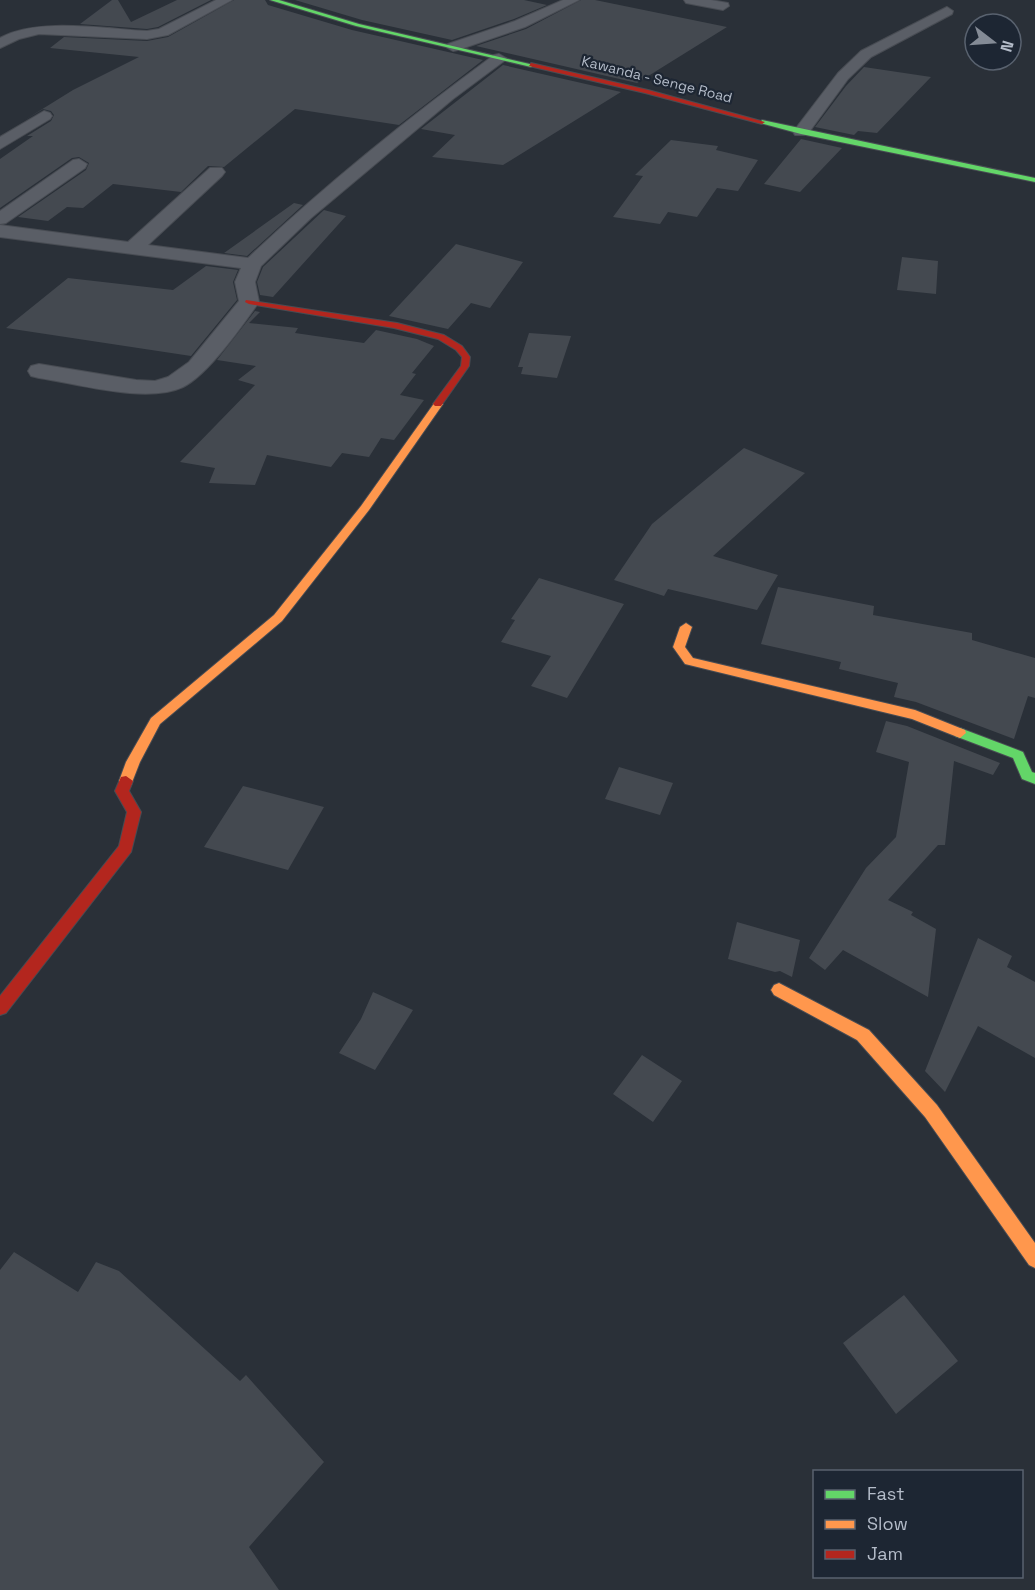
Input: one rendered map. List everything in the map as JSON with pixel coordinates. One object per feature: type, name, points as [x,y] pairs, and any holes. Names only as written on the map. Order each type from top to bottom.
[{"type":"street","points":[[0,44],[27,32],[39,30],[147,35],[163,32],[226,0]]},
{"type":"street","name":"Kawanda - Senge Road","points":[[273,0],[358,25],[646,91],[801,132],[1035,180]]},
{"type":"street","points":[[453,47],[520,24],[573,0]]},
{"type":"street","points":[[690,0],[723,6]]},
{"type":"street","points":[[801,132],[843,76],[866,54],[947,11]]},
{"type":"street","points":[[39,371],[136,387],[156,388],[176,382],[197,367],[249,302],[245,282],[252,264],[305,214],[448,96],[499,58]]},
{"type":"street","points":[[0,144],[44,116]]},
{"type":"street","points":[[0,219],[79,165]]},
{"type":"street","points":[[133,248],[216,172]]},
{"type":"street","points":[[0,231],[252,264]]},
{"type":"street","points":[[0,1008],[126,849],[134,812],[122,791],[133,762],[155,721],[278,618],[365,508],[465,366],[466,357],[459,348],[441,337],[394,325],[249,302]]},
{"type":"street","points":[[686,627],[679,647],[689,661],[915,715],[1018,755],[1027,775],[1035,779]]},
{"type":"street","points":[[779,990],[863,1035],[931,1111],[1035,1258]]},
{"type":"building","points":[[112,0],[118,0],[131,22],[177,0],[211,0],[158,27],[147,29],[80,24]]},
{"type":"building","points":[[234,0],[265,0],[268,5],[352,30],[483,60],[399,125],[295,109],[224,167],[208,166],[181,192],[113,184],[83,208],[67,207],[48,221],[18,217],[86,170],[89,163],[79,157],[72,158],[0,208],[0,159],[33,136],[27,136],[51,121],[54,115],[51,111],[43,109],[23,121],[73,90],[139,57],[50,48],[64,37],[147,41],[168,37]]},
{"type":"building","points":[[295,0],[524,0],[547,5],[452,40],[362,20]]},
{"type":"building","points":[[581,0],[595,0],[727,27],[637,83],[476,46],[526,29]]},
{"type":"building","points":[[503,65],[621,92],[503,165],[432,157],[455,135],[421,129]]},
{"type":"building","points":[[864,67],[931,77],[877,133],[858,131],[854,135],[815,127],[846,86]]},
{"type":"building","points":[[801,139],[842,148],[800,192],[764,184]]},
{"type":"building","points":[[671,140],[718,146],[716,150],[758,160],[738,191],[717,188],[697,217],[668,212],[660,224],[613,217],[643,176],[635,175]]},
{"type":"building","points":[[294,203],[303,205],[247,256],[224,253]]},
{"type":"building","points":[[324,210],[346,216],[273,297],[260,295],[257,282],[263,267]]},
{"type":"building","points":[[456,244],[523,262],[490,308],[471,303],[448,329],[389,316]]},
{"type":"building","points":[[902,257],[938,261],[936,294],[897,290]]},
{"type":"building","points":[[206,266],[238,270],[233,282],[237,300],[191,356],[6,328],[68,278],[173,290]]},
{"type":"building","points":[[255,311],[260,312],[249,323],[298,328],[295,333],[364,343],[376,330],[417,339],[434,346],[412,373],[416,374],[400,395],[424,400],[394,440],[381,438],[369,457],[342,453],[331,467],[267,455],[255,485],[209,483],[215,468],[180,462],[255,385],[238,380],[256,366],[217,360]]},
{"type":"building","points":[[529,333],[571,336],[557,378],[521,374],[523,367],[518,367]]},
{"type":"building","points":[[744,448],[805,473],[713,556],[778,575],[757,610],[668,589],[664,596],[614,580],[652,524]]},
{"type":"building","points":[[539,578],[624,604],[567,698],[531,686],[551,656],[501,642],[515,620],[511,619]]},
{"type":"building","points":[[778,587],[874,606],[873,615],[972,633],[972,640],[1035,658],[1035,698],[1028,696],[1014,739],[916,702],[894,697],[898,683],[839,669],[841,662],[761,644]]},
{"type":"building","points":[[886,721],[907,726],[1000,763],[993,775],[954,761],[945,845],[938,845],[888,900],[913,912],[911,915],[936,929],[928,997],[843,950],[825,970],[809,958],[866,868],[896,837],[909,762],[876,752]]},
{"type":"building","points":[[619,767],[673,783],[660,815],[605,799]]},
{"type":"building","points":[[243,786],[324,807],[288,870],[204,847]]},
{"type":"building","points":[[737,922],[800,940],[792,977],[780,971],[775,972],[728,959]]},
{"type":"building","points":[[978,938],[1012,956],[1007,967],[1035,982],[1035,1058],[978,1026],[945,1092],[925,1071]]},
{"type":"building","points":[[373,992],[413,1010],[375,1070],[339,1053],[361,1019]]},
{"type":"building","points":[[642,1055],[682,1081],[653,1122],[613,1094]]},
{"type":"building","points":[[14,1252],[78,1292],[96,1262],[119,1271],[240,1381],[246,1375],[324,1462],[249,1547],[279,1590],[0,1590],[0,1270]]},
{"type":"building","points":[[904,1295],[958,1361],[896,1414],[843,1343]]},
{"type":"traffic: fast","points":[[273,0],[358,25],[531,65]]},
{"type":"traffic: fast","points":[[762,122],[1035,180]]},
{"type":"traffic: fast","points":[[960,733],[1018,755],[1027,775],[1035,779]]},
{"type":"traffic: slow","points":[[126,781],[133,762],[155,721],[278,618],[365,508],[438,404]]},
{"type":"traffic: slow","points":[[686,627],[679,647],[689,661],[915,715],[960,733]]},
{"type":"traffic: slow","points":[[779,990],[863,1035],[931,1111],[1035,1259]]},
{"type":"traffic: jam","points":[[531,65],[646,91],[762,122]]},
{"type":"traffic: jam","points":[[249,302],[394,325],[441,337],[459,348],[466,357],[465,366],[438,404]]},
{"type":"traffic: jam","points":[[0,1008],[126,848],[134,812],[122,791],[126,781]]}]
